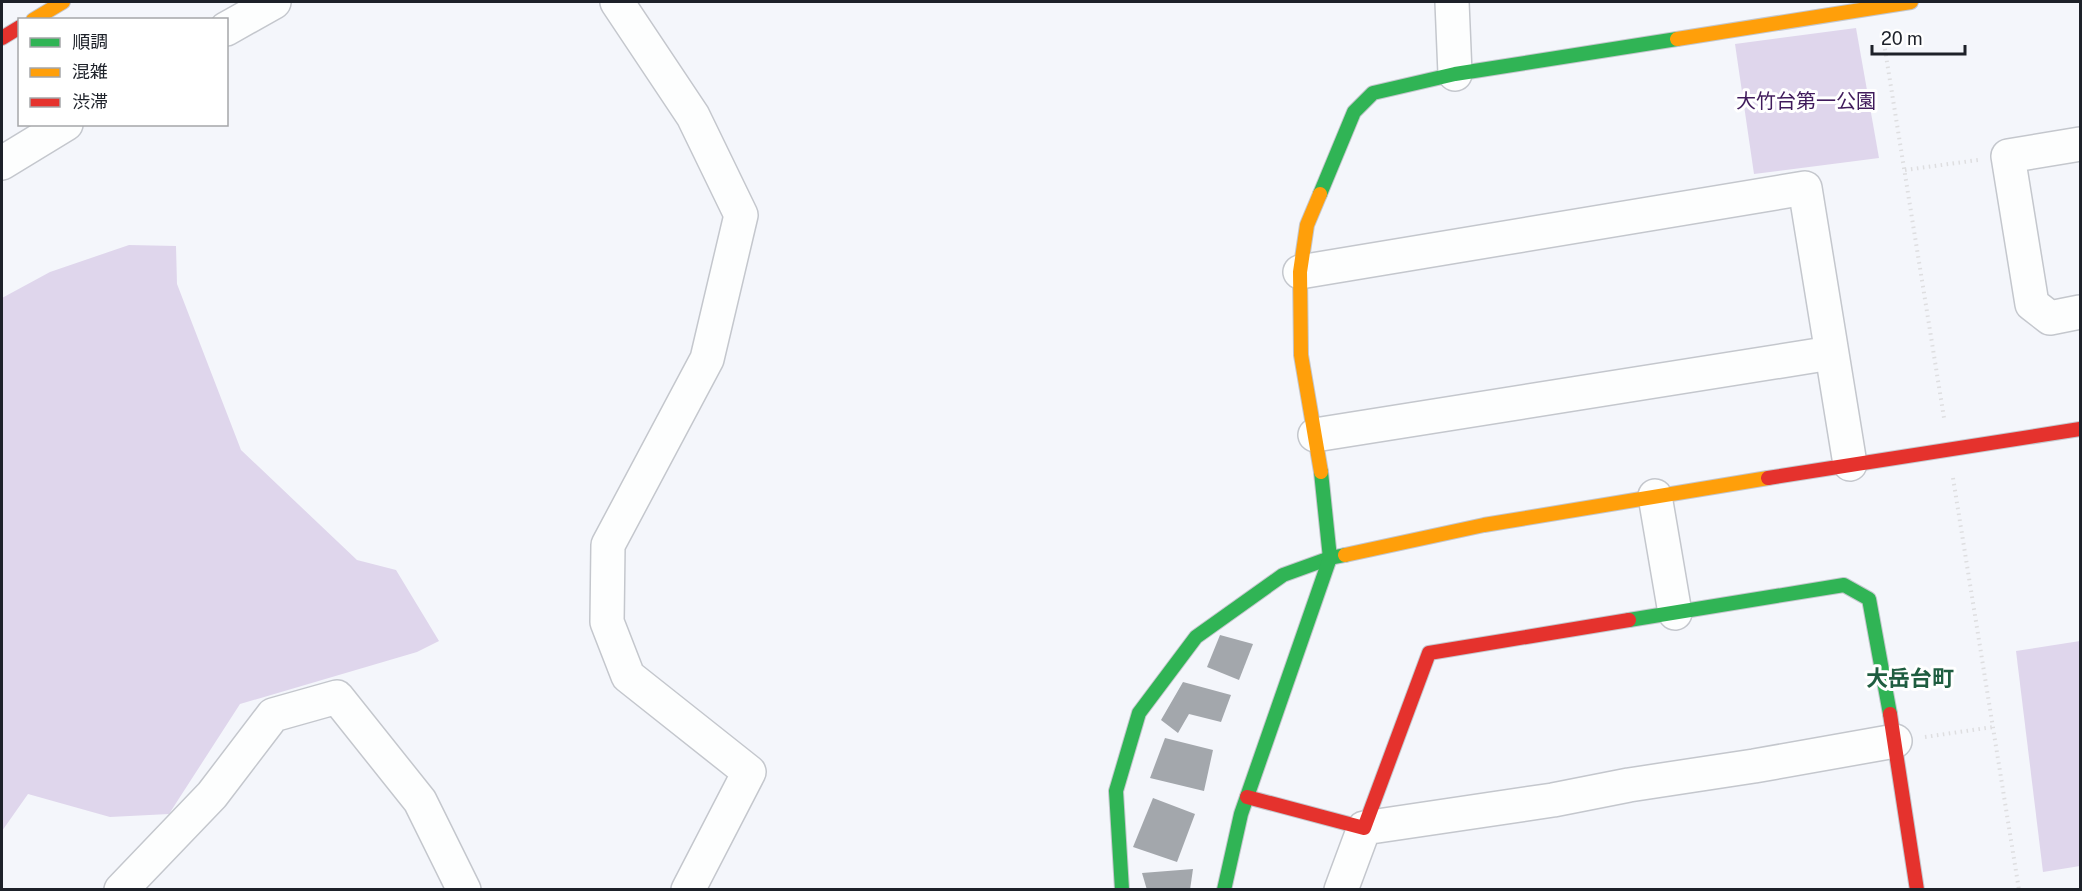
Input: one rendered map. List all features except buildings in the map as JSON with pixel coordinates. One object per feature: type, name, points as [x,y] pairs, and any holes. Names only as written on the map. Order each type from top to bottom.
[{"type":"main road","points":[[36,18],[63,2]]},
{"type":"main road","points":[[1224,890],[1247,797],[1330,558],[1315,435],[1300,355],[1300,272],[1307,225],[1354,112],[1373,93],[1455,74],[1878,4],[1911,2]]},
{"type":"main road","points":[[2,38],[18,28]]},
{"type":"main road","points":[[1122,890],[1116,791],[1139,713],[1196,637],[1283,575],[1330,558],[1484,525],[1850,464],[2080,429]]},
{"type":"main road","points":[[1247,797],[1364,828],[1429,652],[1844,585],[1869,598],[1895,741],[1917,890]]},
{"type":"street","points":[[228,28],[274,2]]},
{"type":"street","points":[[617,2],[693,116],[741,214],[706,359],[608,545],[607,622],[628,676],[749,772],[688,890]]},
{"type":"street","points":[[1452,2],[1455,74]]},
{"type":"street","points":[[2,163],[63,126]]},
{"type":"street","points":[[2080,144],[2008,156],[2032,304],[2050,318],[2080,312]]},
{"type":"street","points":[[1300,272],[1805,188],[1850,464]]},
{"type":"street","points":[[1315,435],[1832,353]]},
{"type":"street","points":[[1655,496],[1675,613]]},
{"type":"street","points":[[121,890],[212,795],[273,715],[337,697],[420,801],[461,888]]},
{"type":"street","points":[[1341,890],[1364,828],[1553,800],[1629,785],[1895,741]]},
{"type":"path","points":[[1905,170],[2008,156]]},
{"type":"path","points":[[1895,741],[1993,727]]},
{"type":"green space","name":"大竹台第一公園","points":[[1856,28],[1879,158],[1754,174],[1735,44]]},
{"type":"green space","points":[[129,245],[176,246],[177,284],[241,450],[357,560],[396,570],[439,641],[417,652],[240,704],[169,814],[110,817],[28,794],[2,831],[2,298],[50,272]]},
{"type":"green space","points":[[2080,641],[2080,866],[2043,872],[2016,651]]},
{"type":"traffic: fast","points":[[1320,194],[1354,112],[1373,93],[1455,74],[1677,39]]},
{"type":"traffic: fast","points":[[1224,890],[1241,814],[1330,558],[1321,472]]},
{"type":"traffic: fast","points":[[1122,890],[1116,791],[1139,713],[1196,637],[1283,575],[1345,555]]},
{"type":"traffic: fast","points":[[1629,620],[1844,585],[1869,599],[1890,714]]},
{"type":"traffic: slow","points":[[36,18],[63,2]]},
{"type":"traffic: slow","points":[[1677,39],[1911,2]]},
{"type":"traffic: slow","points":[[1320,194],[1307,225],[1300,272],[1301,355],[1321,472]]},
{"type":"traffic: slow","points":[[1345,555],[1484,525],[1768,478]]},
{"type":"traffic: jam","points":[[2,38],[18,28]]},
{"type":"traffic: jam","points":[[1768,478],[2080,429]]},
{"type":"traffic: jam","points":[[1247,797],[1364,828],[1429,653],[1629,620]]},
{"type":"traffic: jam","points":[[1890,714],[1917,890]]},
{"type":"district","name":"大岳台町","points":[[1910,678]]}]
